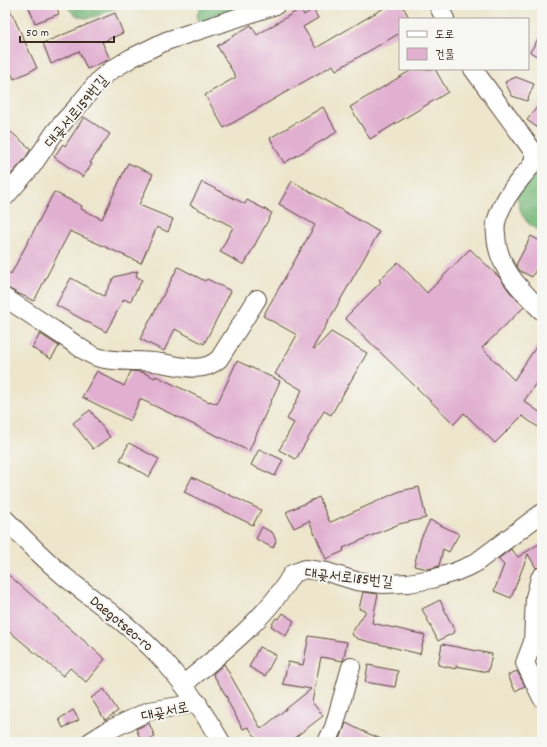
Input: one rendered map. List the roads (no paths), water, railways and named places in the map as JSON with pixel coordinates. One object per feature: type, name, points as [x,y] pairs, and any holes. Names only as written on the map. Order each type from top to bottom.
[{"type":"street","name":"대곶서로159번길","points":[[5,197],[32,166],[65,120],[100,79],[110,71],[131,58],[166,41],[276,5]]},
{"type":"street","points":[[438,5],[444,18]]},
{"type":"street","points":[[474,70],[533,151],[535,157],[533,163],[511,191],[497,217],[496,245],[498,255],[511,277],[542,311]]},
{"type":"street","points":[[5,298],[83,350],[99,358],[119,361],[152,361],[190,368],[202,368],[219,360],[257,299]]},
{"type":"street","name":"대곶서로185번길","points":[[184,684],[238,638],[269,606],[285,586],[292,574],[306,569],[327,572],[356,580],[383,584],[432,580],[474,564],[542,513]]},
{"type":"street","name":"Daegotseo-ro","points":[[5,519],[34,549],[64,576],[135,633],[158,655],[184,684],[221,742]]},
{"type":"street","points":[[542,576],[540,578],[535,597],[533,642],[525,663],[542,698]]},
{"type":"street","points":[[327,742],[334,727],[351,667]]},
{"type":"street","name":"대곶서로","points":[[90,742],[109,730],[149,711],[198,704]]}]
